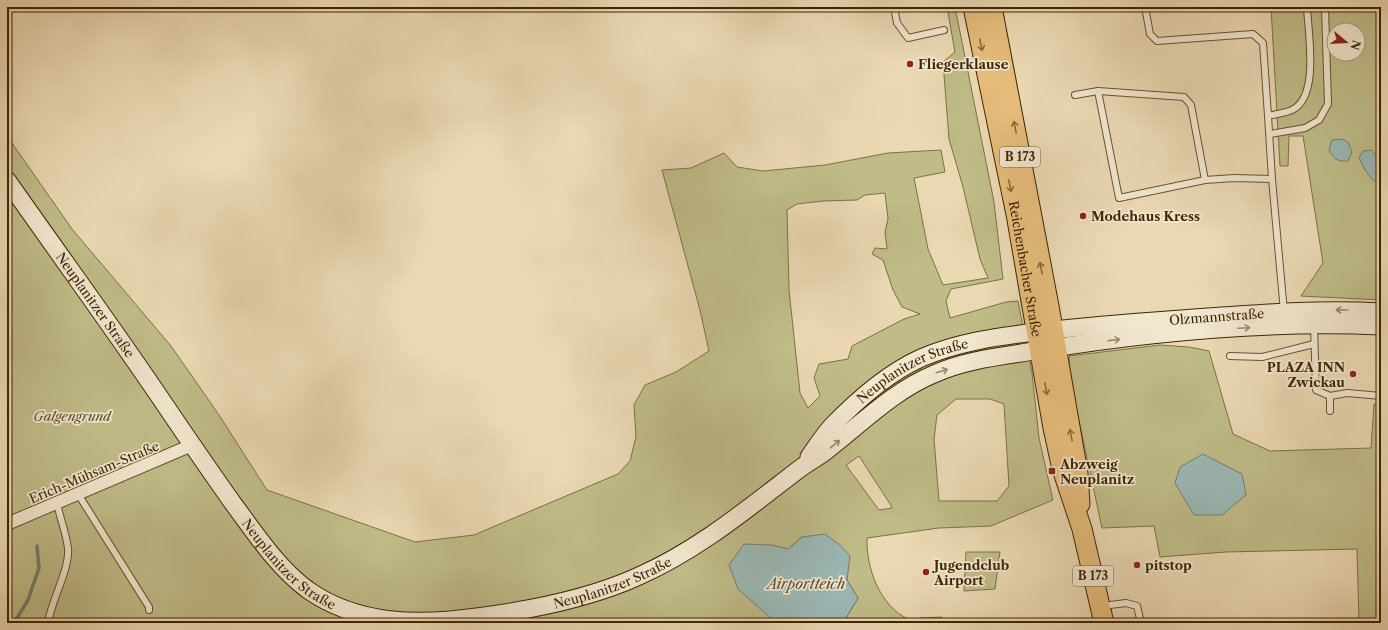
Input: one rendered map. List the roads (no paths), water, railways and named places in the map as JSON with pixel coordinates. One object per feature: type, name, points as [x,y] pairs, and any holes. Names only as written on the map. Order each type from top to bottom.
[{"type":"main road","name":"Reichenbacher Straße","points":[[973,7],[1016,214],[1046,340]]},
{"type":"main road","name":"Reichenbacher Straße","points":[[992,7],[1046,340],[1062,469],[1082,529],[1102,615]]},
{"type":"main road","name":"Neuplanitzer Straße","points":[[7,180],[256,535],[294,578],[313,593],[354,612],[375,618],[422,623],[483,616],[536,607],[608,588],[634,579],[714,534],[803,466],[830,428],[868,394],[898,370],[920,359],[964,343],[1046,340]]},
{"type":"main road","name":"Olzmannstraße","points":[[1046,340],[1149,335],[1345,310],[1381,312]]},
{"type":"main road","name":"Olzmannstraße","points":[[1285,318],[1314,324],[1381,326]]},
{"type":"street","name":"Erich-Mühsam-Straße","points":[[7,524],[192,445]]},
{"type":"lane","points":[[894,7],[897,24],[908,38],[944,30]]},
{"type":"lane","points":[[1145,7],[1150,34],[1157,41],[1253,34],[1263,43],[1272,179],[1285,318]]},
{"type":"lane","points":[[1268,116],[1293,110],[1303,100],[1311,81],[1307,7]]},
{"type":"lane","points":[[1270,134],[1305,128],[1319,120],[1328,104],[1325,7]]},
{"type":"lane","points":[[1098,91],[1119,198],[1205,180],[1234,178],[1272,179]]},
{"type":"lane","points":[[1076,95],[1098,91],[1184,97],[1191,106],[1205,180]]},
{"type":"lane","points":[[1314,324],[1316,390],[1330,396],[1347,393],[1381,396]]},
{"type":"lane","points":[[1230,356],[1262,356],[1314,344]]},
{"type":"lane","points":[[1330,396],[1330,411]]},
{"type":"lane","points":[[78,494],[149,607],[149,610]]},
{"type":"lane","points":[[48,623],[50,608],[64,573],[68,550],[57,503]]},
{"type":"lane","points":[[1102,615],[1126,603],[1137,606],[1141,623]]},
{"type":"water","points":[[1341,139],[1348,142],[1352,152],[1348,161],[1337,159],[1329,150],[1332,140]]},
{"type":"water","points":[[1371,150],[1381,160],[1381,183],[1379,184],[1369,176],[1359,158],[1363,151]]},
{"type":"water","points":[[1203,454],[1242,474],[1246,495],[1222,515],[1194,515],[1175,483],[1180,467]]},
{"type":"water","name":"Airportteich","points":[[825,534],[840,545],[850,556],[847,580],[858,598],[843,623],[776,623],[738,589],[729,565],[744,544],[772,545],[788,549],[802,537]]},
{"type":"waterway","points":[[14,623],[28,600],[39,568],[37,546]]},
{"type":"place","name":"Fliegerklause","points":[[910,64]]},
{"type":"place","name":"Modehaus Kress","points":[[1083,216]]},
{"type":"place","name":"PLAZA INN Zwickau","points":[[1353,374]]},
{"type":"place","name":"Abzweig Neuplanitz","points":[[1052,471]]},
{"type":"place","name":"pitstop","points":[[1137,565]]},
{"type":"place","name":"Jugendclub Airport","points":[[926,572]]},
{"type":"park label","name":"Galgengrund","points":[[72,416]]}]
